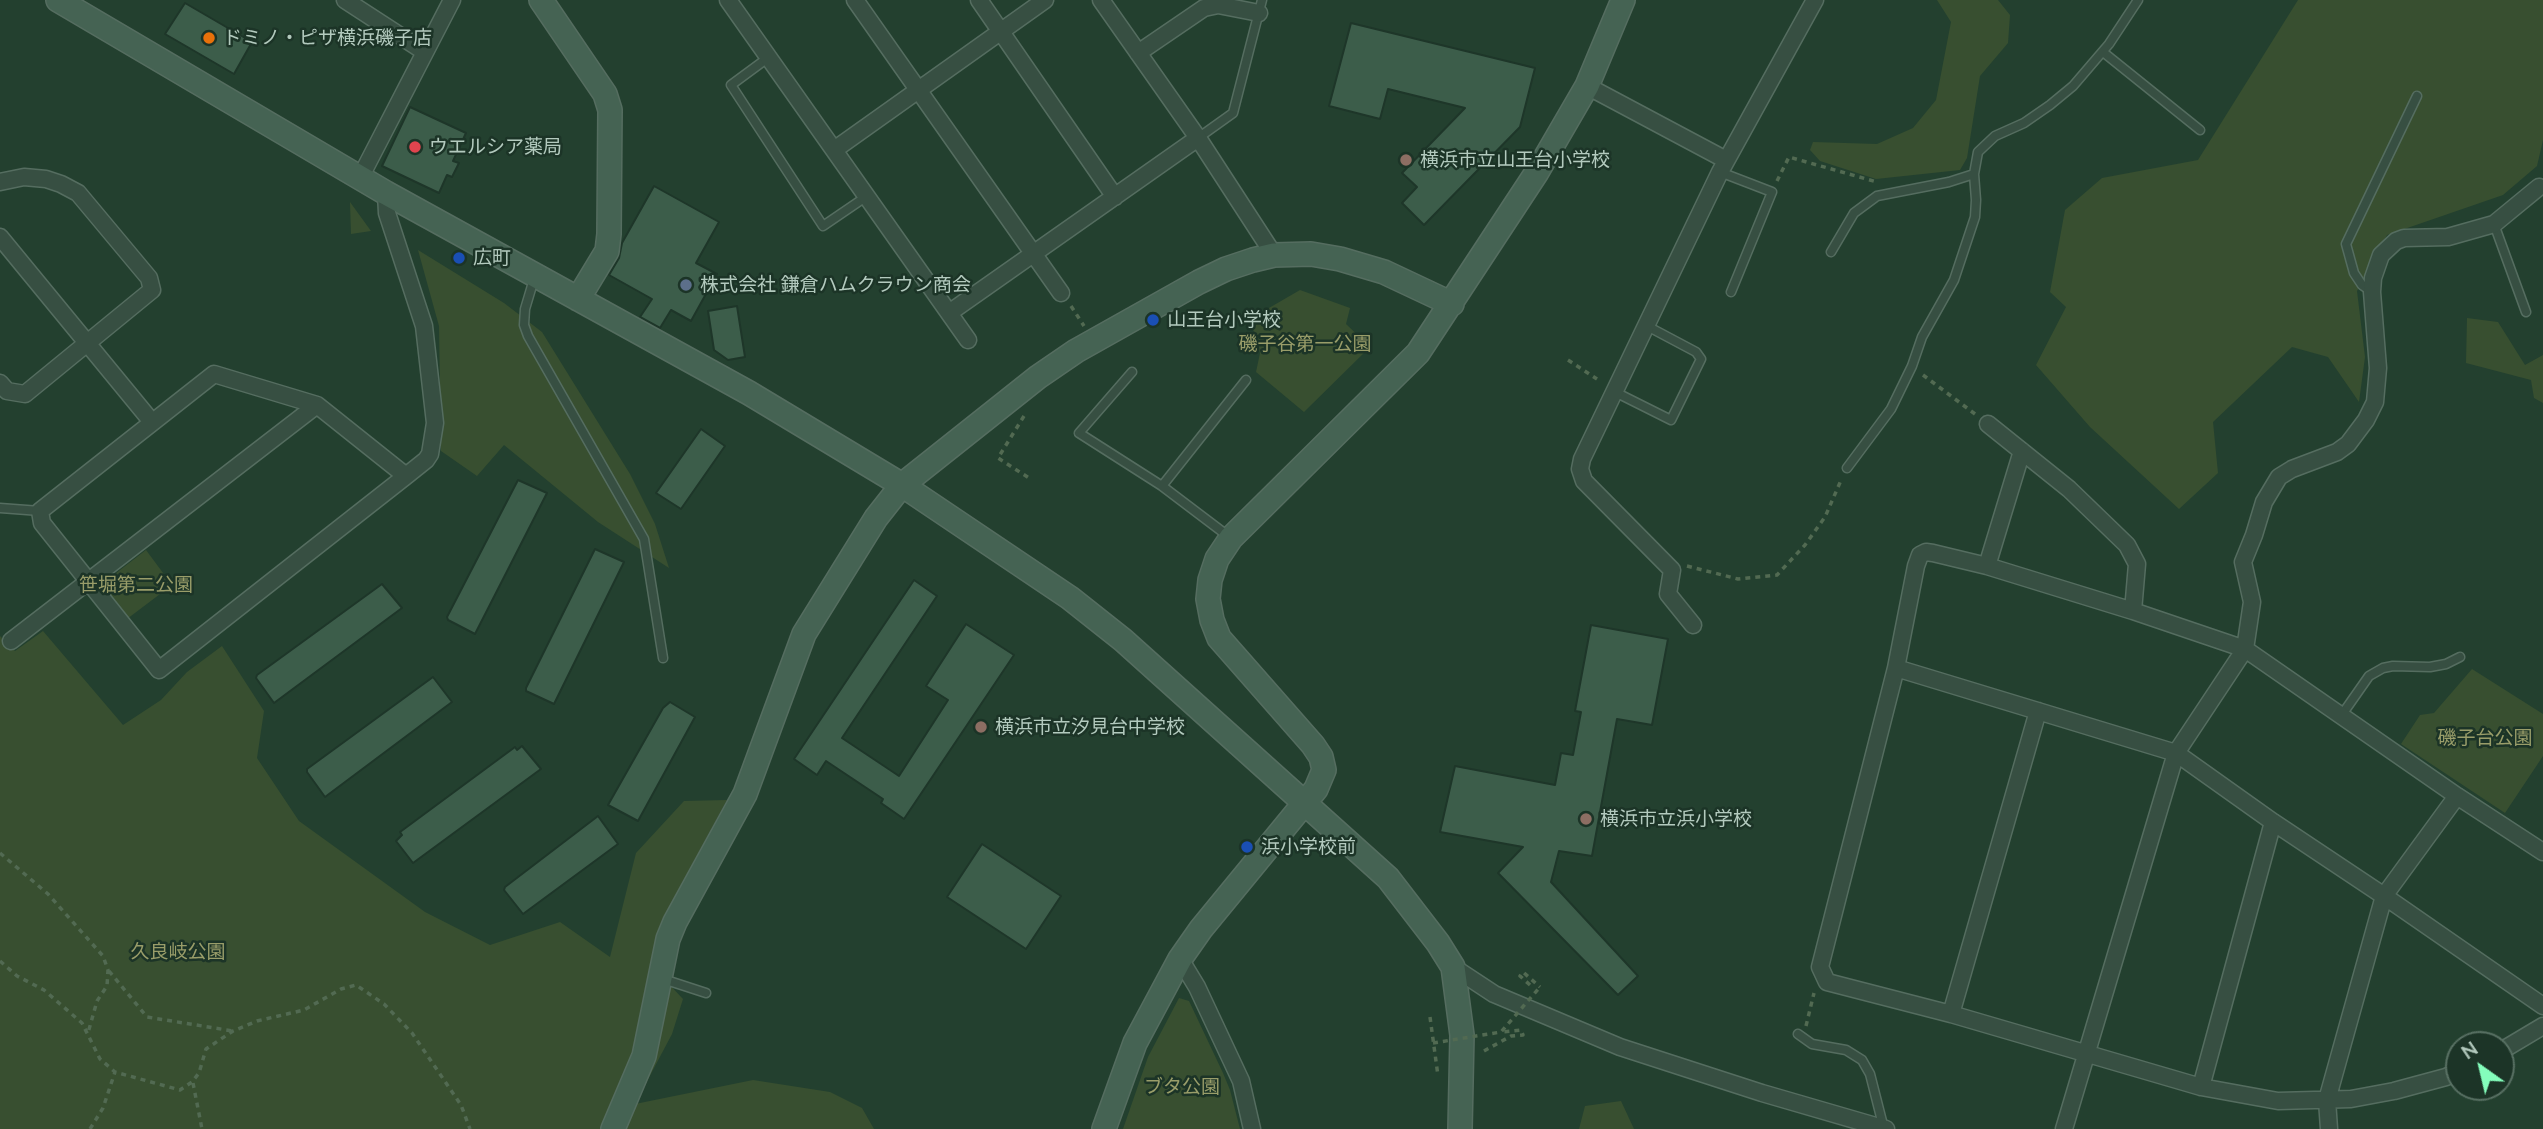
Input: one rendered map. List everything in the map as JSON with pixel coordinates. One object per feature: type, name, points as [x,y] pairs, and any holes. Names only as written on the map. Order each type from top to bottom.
[{"type":"street","points":[[58,0],[386,193],[749,393],[902,485],[1070,598],[1123,640],[1388,878],[1438,943],[1453,967],[1462,1035],[1461,1129]]},
{"type":"street","points":[[345,0],[425,52]]},
{"type":"street","points":[[360,178],[452,0]]},
{"type":"street","points":[[541,0],[605,94],[610,110],[607,251],[578,299]]},
{"type":"street","points":[[727,0],[968,340]]},
{"type":"street","points":[[855,0],[1061,293]]},
{"type":"street","points":[[979,0],[1115,197]]},
{"type":"street","points":[[834,150],[1045,0]]},
{"type":"street","points":[[1101,0],[1198,138],[1274,255]]},
{"type":"street","points":[[1104,1129],[1135,1043],[1181,959],[1201,929],[1320,783],[1324,770],[1321,757],[1313,745],[1219,638],[1208,599],[1210,580],[1217,559],[1231,538],[1418,353],[1537,172],[1587,86],[1623,0]]},
{"type":"street","points":[[1693,625],[1668,594],[1672,570],[1584,481],[1580,469],[1582,459],[1723,166],[1815,0]]},
{"type":"street","points":[[1138,53],[1204,8],[1217,5],[1260,6]]},
{"type":"street","points":[[1587,86],[1723,166]]},
{"type":"street","points":[[949,313],[1198,138]]},
{"type":"street","points":[[0,182],[24,177],[46,179],[78,192],[149,278],[152,290],[25,394],[7,391],[0,383]]},
{"type":"street","points":[[2064,1129],[2176,753],[2245,649],[2252,602],[2243,562],[2272,486],[2279,477],[2292,469],[2337,452],[2348,444],[2366,420],[2375,402],[2378,368],[2372,292],[2373,278],[2381,255],[2396,241],[2417,236],[2459,235],[2494,224],[2539,187]]},
{"type":"street","points":[[386,193],[387,213],[424,326],[435,423],[430,454],[406,476],[159,670],[42,523],[40,511],[214,374],[317,405],[406,476]]},
{"type":"street","points":[[0,237],[152,422]]},
{"type":"street","points":[[613,1129],[644,1056],[668,939],[745,794],[804,634],[876,518],[902,485],[1038,377],[1076,351],[1226,269],[1274,255],[1311,254],[1384,272],[1452,304]]},
{"type":"street","points":[[11,641],[317,405]]},
{"type":"street","points":[[1988,424],[2008,437],[2070,489],[2133,553],[2137,564],[2133,611]]},
{"type":"street","points":[[1987,566],[2022,451]]},
{"type":"street","points":[[2445,1077],[2351,1099],[2278,1101],[2201,1087],[1951,1014],[1827,982],[1820,967],[1895,668],[1920,555],[1933,553],[1987,566],[2245,649],[2457,796],[2543,852]]},
{"type":"street","points":[[1895,668],[2176,753],[2543,1006]]},
{"type":"street","points":[[1951,1014],[2038,711]]},
{"type":"street","points":[[2329,1129],[2327,1100],[2384,895],[2457,796]]},
{"type":"street","points":[[2201,1087],[2273,822]]},
{"type":"street","points":[[1181,959],[1241,1081],[1252,1129]]},
{"type":"street","points":[[1453,967],[1494,994],[1609,1043],[1749,1089],[1885,1129]]},
{"type":"street","points":[[2515,1043],[2543,1026]]},
{"type":"lane","points":[[1847,468],[1891,409],[1912,366],[1922,337],[1954,280],[1975,217],[1974,174],[1978,152],[1995,136],[2024,123],[2073,86],[2103,52],[2138,0]]},
{"type":"lane","points":[[1198,138],[1233,113],[1260,6]]},
{"type":"lane","points":[[2103,52],[2200,130]]},
{"type":"lane","points":[[769,57],[731,85],[823,226],[867,196]]},
{"type":"lane","points":[[2372,292],[2362,285],[2354,273],[2346,244],[2417,96]]},
{"type":"lane","points":[[1723,166],[1772,192],[1731,292]]},
{"type":"lane","points":[[1831,252],[1854,213],[1877,196],[1950,182],[1974,174]]},
{"type":"lane","points":[[2494,224],[2526,312]]},
{"type":"lane","points":[[535,276],[525,309],[524,325],[644,539],[663,658]]},
{"type":"lane","points":[[1615,392],[1671,420],[1701,359],[1696,352],[1647,327]]},
{"type":"lane","points":[[1132,372],[1079,433],[1162,486],[1231,538]]},
{"type":"lane","points":[[1162,486],[1246,380]]},
{"type":"lane","points":[[0,508],[40,511]]},
{"type":"lane","points":[[2341,716],[2369,676],[2383,668],[2430,667],[2446,664],[2460,657]]},
{"type":"lane","points":[[660,978],[706,993]]},
{"type":"lane","points":[[1798,1034],[1812,1044],[1846,1050],[1861,1060],[1870,1074],[1885,1129]]},
{"type":"path","points":[[1772,192],[1789,157],[1878,183]]},
{"type":"path","points":[[1061,293],[1086,328]]},
{"type":"path","points":[[1569,360],[1597,379]]},
{"type":"path","points":[[1912,366],[1988,424]]},
{"type":"path","points":[[1028,410],[998,458],[1028,478]]},
{"type":"path","points":[[1672,570],[1689,566],[1738,579],[1777,575],[1805,545],[1825,517],[1847,468]]},
{"type":"path","points":[[0,853],[48,894],[89,938],[103,956],[108,970],[147,1017],[233,1031]]},
{"type":"path","points":[[0,961],[17,976],[44,990],[82,1023],[100,1059],[115,1072],[180,1090],[199,1073],[206,1049],[233,1031],[257,1021],[304,1010],[341,989],[356,985],[384,1004],[412,1033],[460,1105],[470,1129]]},
{"type":"path","points":[[88,1035],[97,1001],[107,986],[108,970]]},
{"type":"path","points":[[1501,1032],[1540,987],[1524,972],[1520,976],[1530,985]]},
{"type":"path","points":[[1807,1024],[1815,990]]},
{"type":"path","points":[[1430,1017],[1438,1076]]},
{"type":"path","points":[[1433,1043],[1521,1030],[1523,1035],[1511,1036],[1484,1051]]},
{"type":"path","points":[[90,1129],[103,1108],[115,1072]]},
{"type":"path","points":[[192,1082],[202,1129]]},
{"type":"green space","points":[[1937,0],[1998,0],[2010,15],[2008,43],[1980,76],[1967,158],[1960,170],[1876,179],[1820,161],[1810,150],[1813,142],[1877,144],[1913,128],[1936,100],[1951,22]]},
{"type":"green space","points":[[2298,0],[2543,0],[2543,140],[2537,166],[2503,195],[2387,235],[2357,291],[2365,357],[2359,402],[2328,357],[2292,347],[2213,422],[2218,473],[2179,509],[2090,427],[2036,365],[2066,307],[2050,292],[2065,210],[2102,178],[2198,160]]},
{"type":"green space","points":[[350,202],[371,231],[351,234]]},
{"type":"green space","points":[[418,250],[504,303],[542,332],[630,474],[655,524],[669,568],[598,522],[504,445],[477,476],[441,451],[439,326]]},
{"type":"green space","name":"磯子谷第一公園","points":[[1300,290],[1350,308],[1346,324],[1370,347],[1304,412],[1256,372],[1260,353],[1250,319]]},
{"type":"green space","points":[[2467,318],[2498,322],[2525,365],[2543,355],[2543,403],[2534,398],[2531,380],[2466,363]]},
{"type":"green space","name":"笹堀第二公園","points":[[146,550],[172,585],[123,622],[98,587]]},
{"type":"green space","name":"久良岐公園","points":[[43,631],[123,725],[161,700],[187,672],[222,646],[264,711],[257,758],[299,821],[425,912],[490,945],[560,922],[610,957],[636,853],[684,801],[727,800],[665,915],[652,966],[683,999],[672,1034],[635,1104],[753,1080],[830,1092],[862,1108],[874,1129],[0,1129],[0,636],[15,651]]},
{"type":"green space","name":"磯子台公園","points":[[2472,669],[2543,714],[2543,756],[2505,813],[2401,744],[2420,715],[2434,713]]},
{"type":"green space","name":"ブタ公園","points":[[1179,998],[1189,1001],[1223,1073],[1240,1129],[1123,1129],[1148,1057]]},
{"type":"green space","points":[[1621,1101],[1634,1129],[1579,1129],[1585,1106]]},
{"type":"building","name":"ドミノ・ピザ横浜磯子店","points":[[185,3],[252,42],[234,74],[165,34]]},
{"type":"building","points":[[1351,23],[1535,68],[1520,127],[1424,225],[1402,203],[1417,187],[1402,173],[1465,108],[1388,89],[1380,119],[1329,106]]},
{"type":"building","points":[[410,107],[466,133],[453,161],[459,163],[452,177],[447,175],[439,193],[382,166]]},
{"type":"building","points":[[654,186],[719,222],[696,263],[717,274],[691,321],[671,310],[660,328],[640,317],[652,299],[609,275],[619,258],[622,243]]},
{"type":"building","points":[[737,306],[745,357],[728,360],[714,350],[708,311]]},
{"type":"building","points":[[701,429],[725,446],[681,509],[656,493]]},
{"type":"building","points":[[518,480],[547,493],[475,634],[447,617]]},
{"type":"building","points":[[595,549],[624,562],[554,704],[526,691],[526,688]]},
{"type":"building","points":[[914,580],[937,596],[842,738],[899,776],[948,700],[926,686],[966,624],[1014,655],[904,819],[881,803],[883,799],[826,761],[817,775],[794,759]]},
{"type":"building","points":[[382,584],[402,608],[274,703],[256,678],[257,675]]},
{"type":"building","points":[[1591,625],[1668,639],[1652,725],[1617,719],[1592,856],[1559,851],[1551,882],[1638,976],[1618,995],[1498,873],[1523,847],[1440,832],[1455,766],[1555,785],[1561,753],[1573,755],[1581,712],[1575,711]]},
{"type":"building","points":[[433,677],[452,702],[325,797],[307,769]]},
{"type":"building","points":[[670,702],[695,717],[638,821],[608,805],[663,708]]},
{"type":"building","points":[[522,746],[541,769],[413,863],[396,841],[402,835],[400,832],[515,747],[517,750]]},
{"type":"building","points":[[598,816],[618,844],[523,914],[504,890],[505,887]]},
{"type":"building","points":[[982,844],[1061,896],[1026,949],[947,897]]},
{"type":"place","name":"ドミノ・ピザ横浜磯子店","points":[[209,38]]},
{"type":"place","name":"ウエルシア薬局","points":[[415,147]]},
{"type":"place","name":"横浜市立山王台小学校","points":[[1406,160]]},
{"type":"place","name":"広町","points":[[459,258]]},
{"type":"place","name":"株式会社 鎌倉ハムクラウン商会","points":[[686,285]]},
{"type":"place","name":"山王台小学校","points":[[1153,320]]},
{"type":"place","name":"横浜市立汐見台中学校","points":[[981,727]]},
{"type":"place","name":"横浜市立浜小学校","points":[[1586,819]]},
{"type":"place","name":"浜小学校前","points":[[1247,847]]}]
